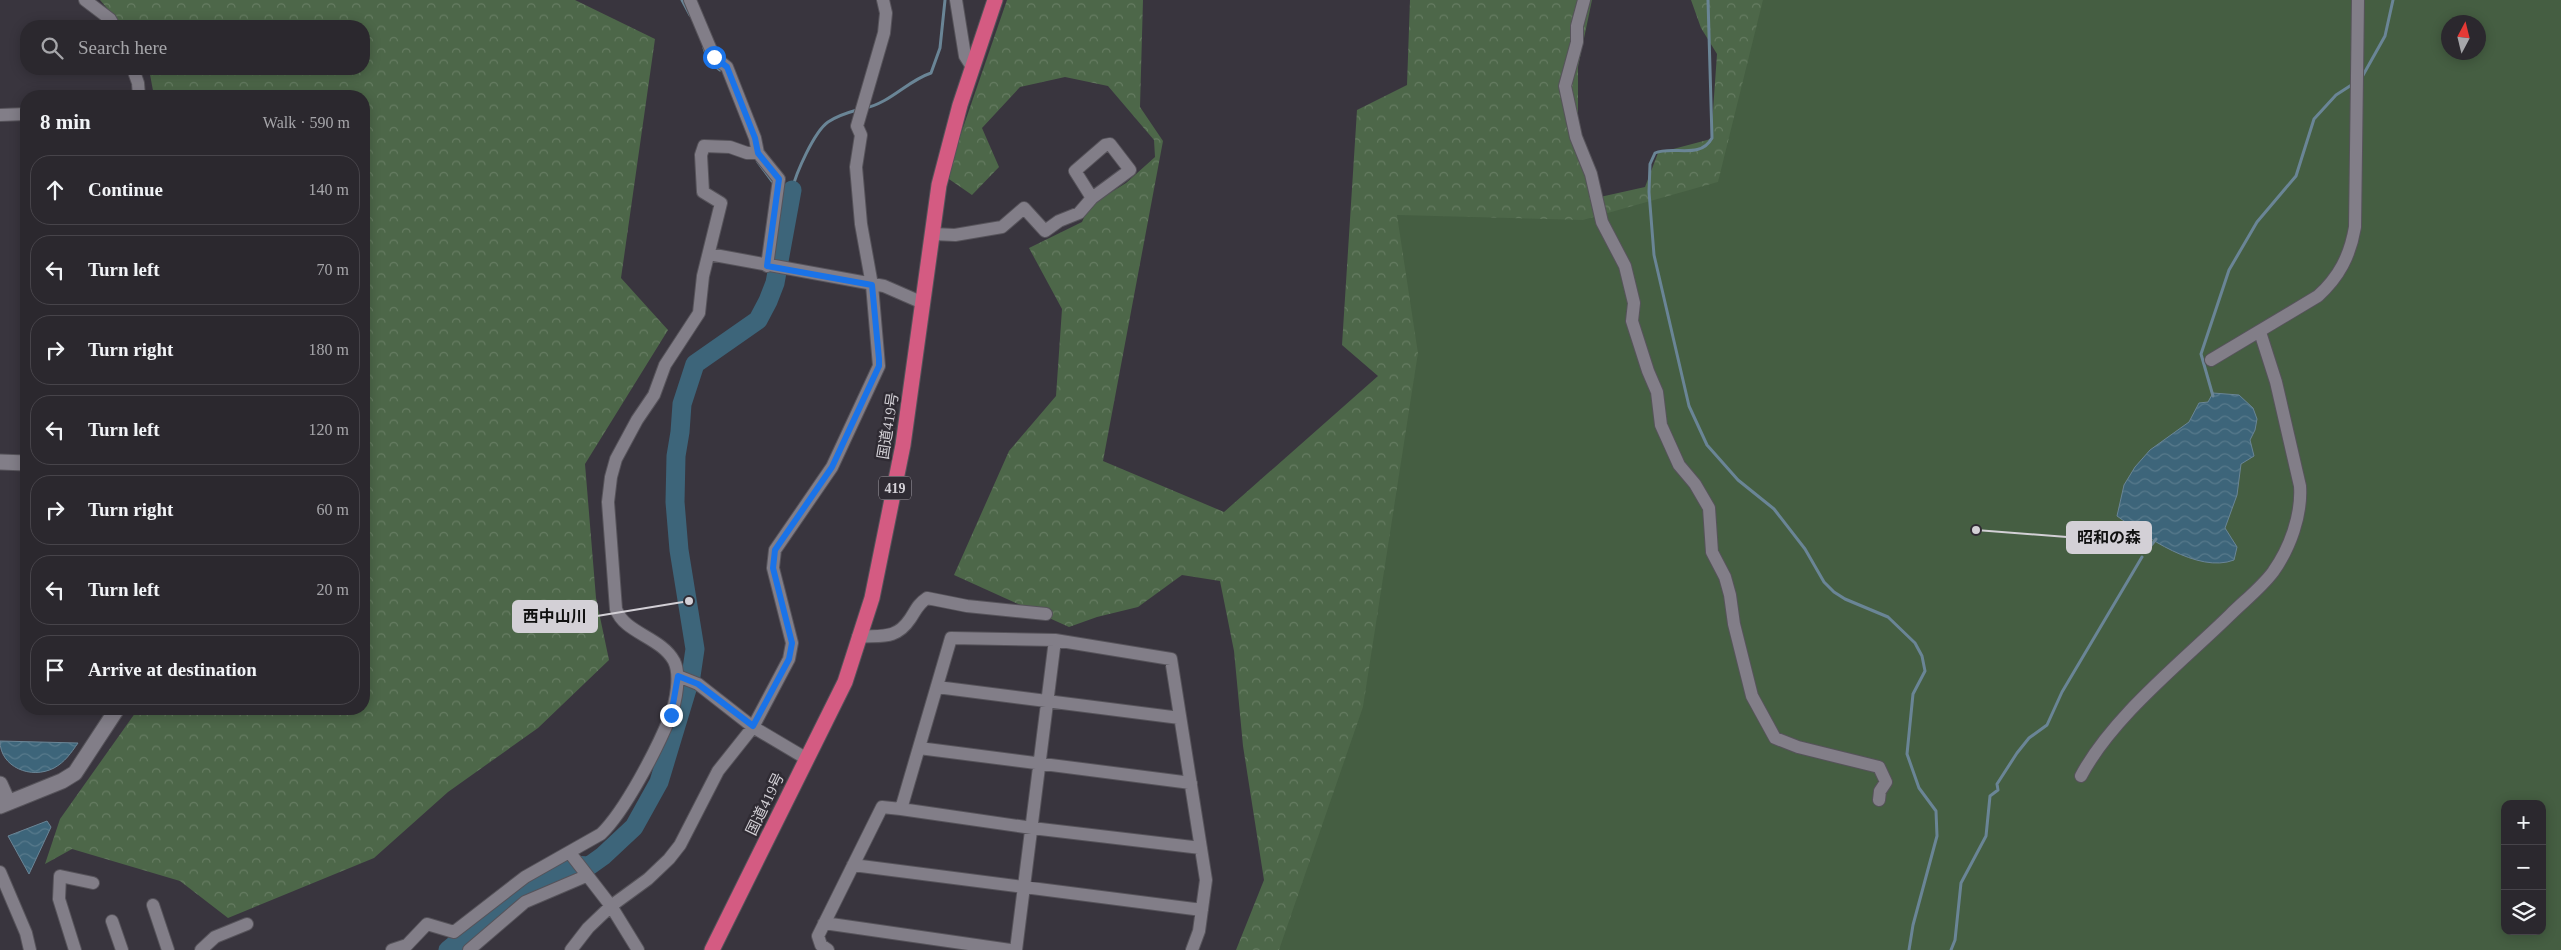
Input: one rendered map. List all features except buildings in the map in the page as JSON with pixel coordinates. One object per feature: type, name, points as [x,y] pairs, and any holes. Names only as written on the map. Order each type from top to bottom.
[{"type":"highway","name":"国道419号","points":[[712,950],[845,682],[872,598],[894,496],[940,185],[972,67],[995,0]]},
{"type":"street","points":[[85,0],[111,20]]},
{"type":"street","points":[[690,0],[714,57],[727,67],[755,138],[758,153],[779,179],[769,266]]},
{"type":"street","points":[[571,950],[588,928],[611,906],[648,879],[669,859],[680,845],[718,772],[753,726],[789,659],[792,643],[773,568],[775,550],[832,467],[879,366],[872,285],[861,224],[856,166],[861,135],[858,126],[884,33],[886,13],[883,0]]},
{"type":"street","points":[[956,0],[965,56],[972,67]]},
{"type":"street","points":[[1584,0],[1577,26],[1577,42],[1565,86],[1568,106],[1576,137],[1591,174],[1602,222],[1625,266],[1634,304],[1632,321],[1648,372],[1658,392],[1662,424],[1680,465],[1695,484],[1709,508],[1712,552],[1725,577],[1730,595],[1734,624],[1752,696],[1766,725],[1775,738],[1798,747],[1879,767],[1886,782],[1880,791],[1879,800]]},
{"type":"street","points":[[2211,360],[2318,296],[2330,286],[2351,250],[2355,227],[2358,0]]},
{"type":"street","points":[[135,75],[139,90]]},
{"type":"street","points":[[0,116],[20,114]]},
{"type":"street","points":[[933,234],[955,235],[1002,227],[1024,208],[1046,231],[1059,221],[1079,213],[1092,198],[1130,170],[1110,144],[1105,145],[1075,171],[1092,198]]},
{"type":"street","points":[[392,950],[407,946],[427,924],[454,932],[525,877],[601,834],[610,825],[628,797],[671,715],[681,676],[674,661],[663,647],[619,618],[616,609],[608,502],[611,477],[616,459],[637,420],[654,395],[665,365],[699,313],[703,276],[721,203],[704,192],[701,155],[704,146],[730,147],[746,153],[758,153]]},
{"type":"street","points":[[709,254],[884,286],[923,303]]},
{"type":"street","points":[[2081,776],[2090,758],[2114,727],[2273,572],[2294,531],[2301,497],[2300,486],[2276,382],[2260,332]]},
{"type":"street","points":[[0,462],[20,463]]},
{"type":"street","points":[[858,637],[894,634],[901,630],[918,604],[927,598],[967,606],[1046,614]]},
{"type":"street","points":[[901,809],[952,638],[1055,640],[1171,659],[1206,880],[1199,931],[1192,950]]},
{"type":"street","points":[[1016,950],[1055,640]]},
{"type":"street","points":[[681,676],[698,684],[753,726],[807,759]]},
{"type":"street","points":[[937,687],[1180,718]]},
{"type":"street","points":[[0,784],[4,804],[62,781],[75,773],[113,715]]},
{"type":"street","points":[[919,748],[1039,765],[1191,783]]},
{"type":"street","points":[[828,950],[821,945],[818,936],[882,807],[1032,828],[1201,848]]},
{"type":"street","points":[[570,853],[611,906],[638,950]]},
{"type":"street","points":[[853,865],[1202,910]]},
{"type":"street","points":[[0,872],[26,933],[30,950]]},
{"type":"street","points":[[469,950],[525,902],[585,873]]},
{"type":"street","points":[[76,950],[59,899],[60,876],[93,882]]},
{"type":"street","points":[[153,905],[168,950]]},
{"type":"street","points":[[112,921],[122,950]]},
{"type":"street","points":[[824,923],[1010,950]]},
{"type":"street","points":[[201,950],[215,937],[246,924]]},
{"type":"green space","points":[[100,0],[575,0],[655,39],[621,278],[668,330],[585,464],[596,598],[609,660],[538,728],[448,792],[374,858],[228,918],[180,881],[72,849],[45,864],[60,819],[134,715],[370,715],[370,90],[153,90],[150,75],[370,75],[370,20],[117,20]]},
{"type":"green space","points":[[1007,0],[1143,0],[1140,107],[1163,141],[1103,461],[1224,512],[1378,376],[1342,345],[1357,110],[1407,85],[1410,0],[1592,0],[1578,67],[1578,132],[1600,197],[1645,187],[1658,153],[1711,139],[1717,54],[1701,28],[1691,0],[2561,0],[2561,950],[1236,950],[1264,880],[1243,746],[1234,651],[1220,581],[1182,575],[1138,607],[1097,617],[1069,627],[954,575],[1009,451],[1056,396],[1062,309],[1029,248],[1082,222],[1089,206],[1126,183],[1155,157],[1154,140],[1108,86],[1065,77],[1020,87],[982,128],[999,167],[972,195],[946,177]]},
{"type":"green space","points":[[1763,0],[2561,0],[2561,950],[1279,950],[1363,707],[1418,353],[1397,215],[1583,220],[1718,182]]},
{"type":"water","points":[[2213,393],[2239,395],[2253,408],[2257,419],[2255,430],[2250,440],[2254,456],[2241,464],[2237,495],[2225,528],[2237,547],[2234,560],[2220,563],[2204,562],[2173,551],[2117,516],[2124,485],[2135,467],[2150,450],[2189,422],[2199,403],[2208,402]]},
{"type":"water","points":[[0,741],[78,743],[58,766],[36,773],[18,769],[11,764],[1,750]]},
{"type":"water","points":[[47,821],[51,827],[29,874],[8,836]]},
{"type":"waterway","points":[[682,0],[690,15]]},
{"type":"waterway","points":[[865,108],[882,102],[914,81],[931,73],[940,48],[945,0]]},
{"type":"waterway","points":[[1708,0],[1712,138],[1707,145],[1701,148],[1655,153],[1650,164],[1649,192],[1654,255],[1689,406],[1707,445],[1738,480],[1774,509],[1805,549],[1824,582],[1834,592],[1845,599],[1888,617],[1915,643],[1922,656],[1925,671],[1913,694],[1907,754],[1919,788],[1936,811],[1937,836],[1913,925],[1909,950]]},
{"type":"waterway","points":[[2362,77],[2385,36],[2393,0]]},
{"type":"waterway","points":[[704,48],[708,60],[720,70]]},
{"type":"waterway","points":[[2213,396],[2201,354],[2229,270],[2257,222],[2296,176],[2314,119],[2336,95],[2353,84]]},
{"type":"waterway","points":[[781,187],[792,190],[806,153],[823,127],[835,118],[857,110]]},
{"type":"waterway","points":[[758,162],[775,185]]},
{"type":"waterway","points":[[448,950],[496,911],[548,877],[572,865],[589,866],[603,856],[634,827],[659,782],[691,676],[695,649],[679,550],[675,502],[676,456],[682,404],[695,364],[758,320],[768,301],[775,283],[792,190]]},
{"type":"waterway","points":[[2149,548],[2156,539]]},
{"type":"waterway","points":[[1951,950],[1955,940],[1961,883],[1986,836],[1990,796],[1998,790],[1997,784],[2029,738],[2047,725],[2062,692],[2142,557]]},
{"type":"place","name":"昭和の森","points":[[1976,530]]},
{"type":"place","name":"西中山川","points":[[689,601]]},
{"type":"route","points":[[671,715],[678,676],[698,684],[753,726],[789,659],[792,643],[775,582],[772,560],[775,550],[832,467],[879,366],[872,285],[767,266],[779,179],[758,153],[755,138],[727,67],[714,57]]}]
